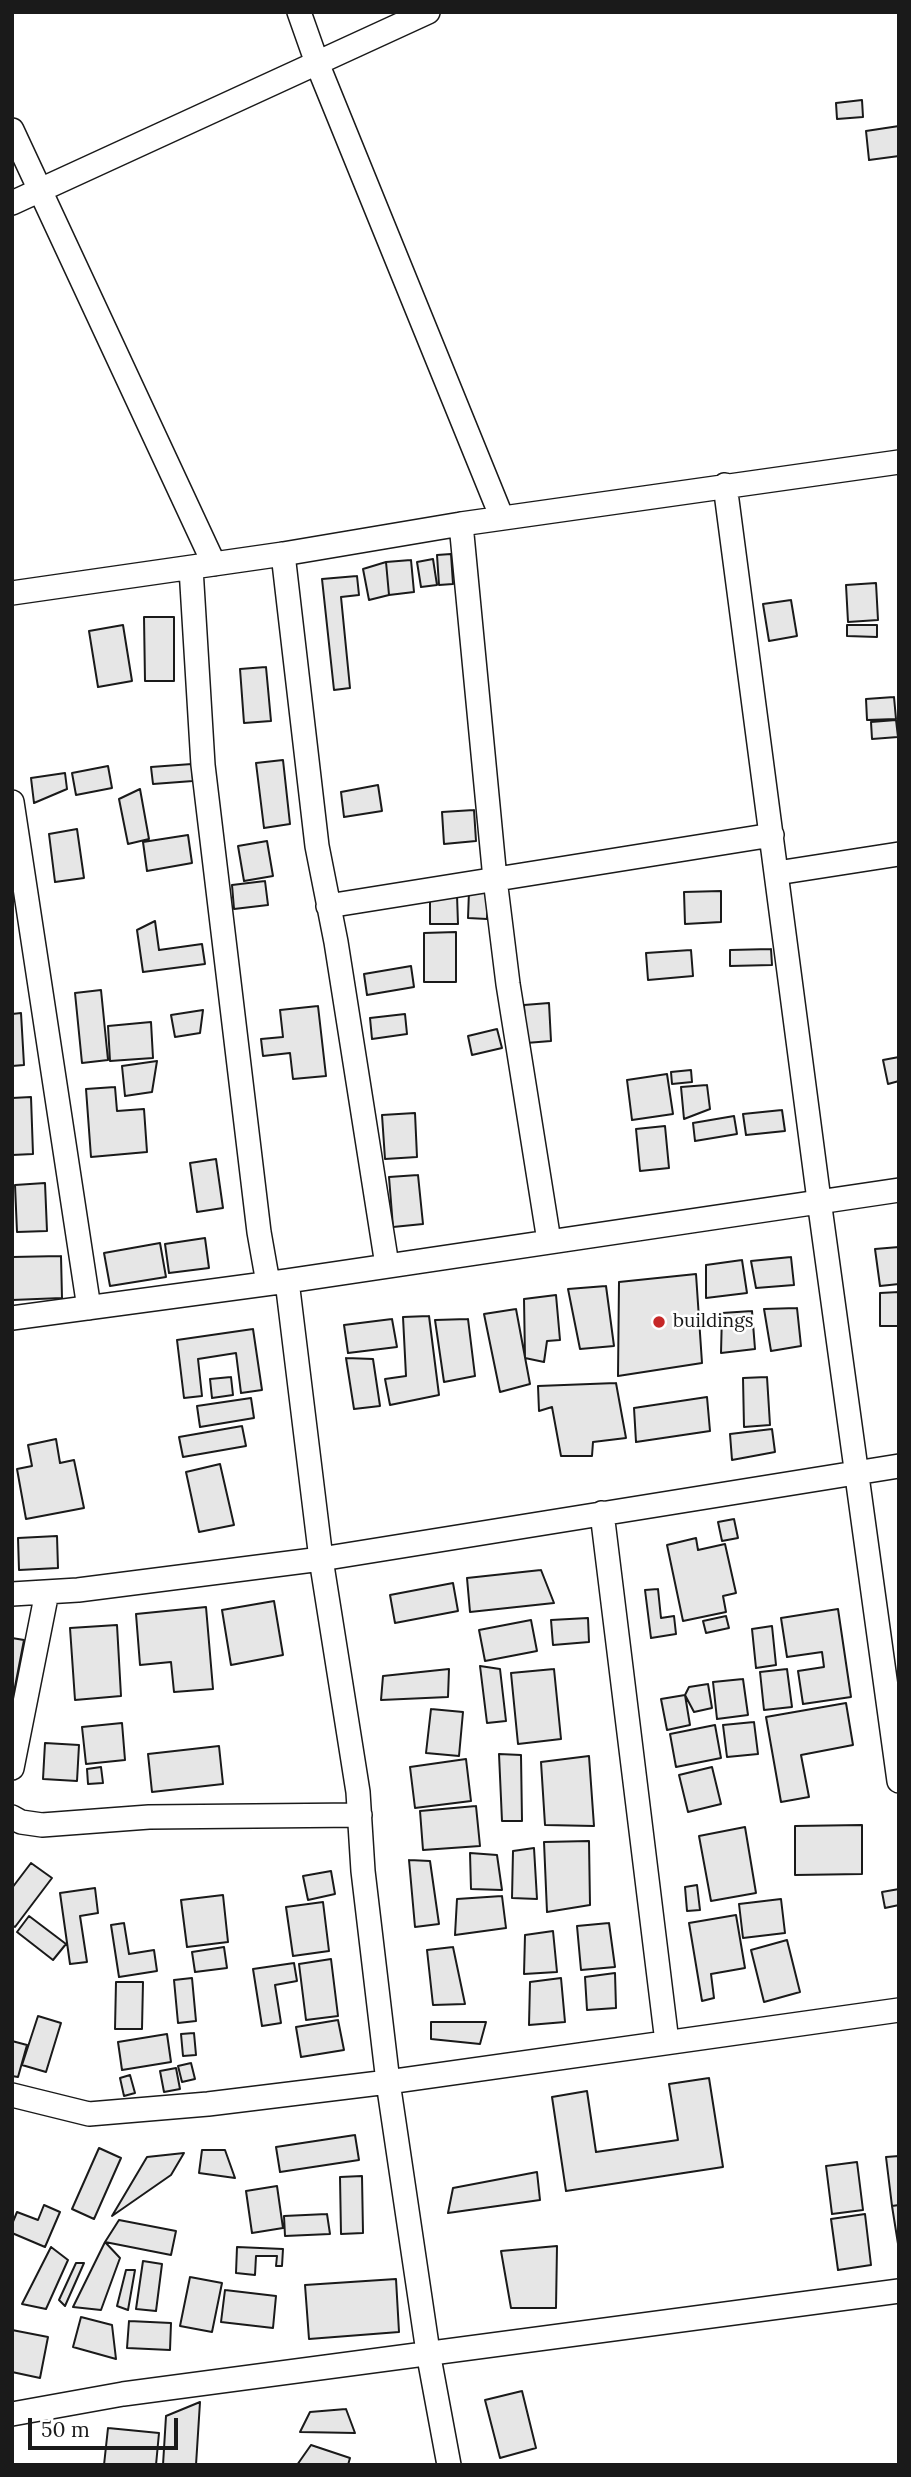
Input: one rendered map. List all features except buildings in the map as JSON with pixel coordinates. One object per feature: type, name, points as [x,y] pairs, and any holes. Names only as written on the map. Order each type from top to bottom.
[{"type":"street","points":[[299,12],[317,63],[502,518]]},
{"type":"street","points":[[12,203],[428,12]]},
{"type":"street","points":[[12,130],[202,566],[203,765],[259,1232],[277,1282],[321,1559],[360,1815],[363,1871],[388,2082],[428,2352],[449,2465]]},
{"type":"street","points":[[12,593],[725,485],[899,463]]},
{"type":"street","points":[[725,485],[899,1781]]},
{"type":"street","points":[[461,524],[495,879],[510,998],[548,1241]]},
{"type":"street","points":[[283,554],[317,846],[336,942],[387,1265]]},
{"type":"street","points":[[12,802],[89,1308]]},
{"type":"street","points":[[328,906],[772,835]]},
{"type":"street","points":[[777,873],[899,854]]},
{"type":"street","points":[[12,1318],[277,1282],[899,1190]]},
{"type":"street","points":[[12,1594],[78,1590],[321,1559],[899,1466]]},
{"type":"street","points":[[602,1513],[667,2042]]},
{"type":"street","points":[[12,1768],[47,1592]]},
{"type":"street","points":[[12,1817],[21,1822],[42,1825],[149,1817],[360,1815]]},
{"type":"street","points":[[12,2095],[89,2114],[208,2104],[388,2082],[899,2010]]},
{"type":"street","points":[[12,2414],[123,2394],[899,2291]]},
{"type":"place","name":"buildings","points":[[659,1322]]}]
